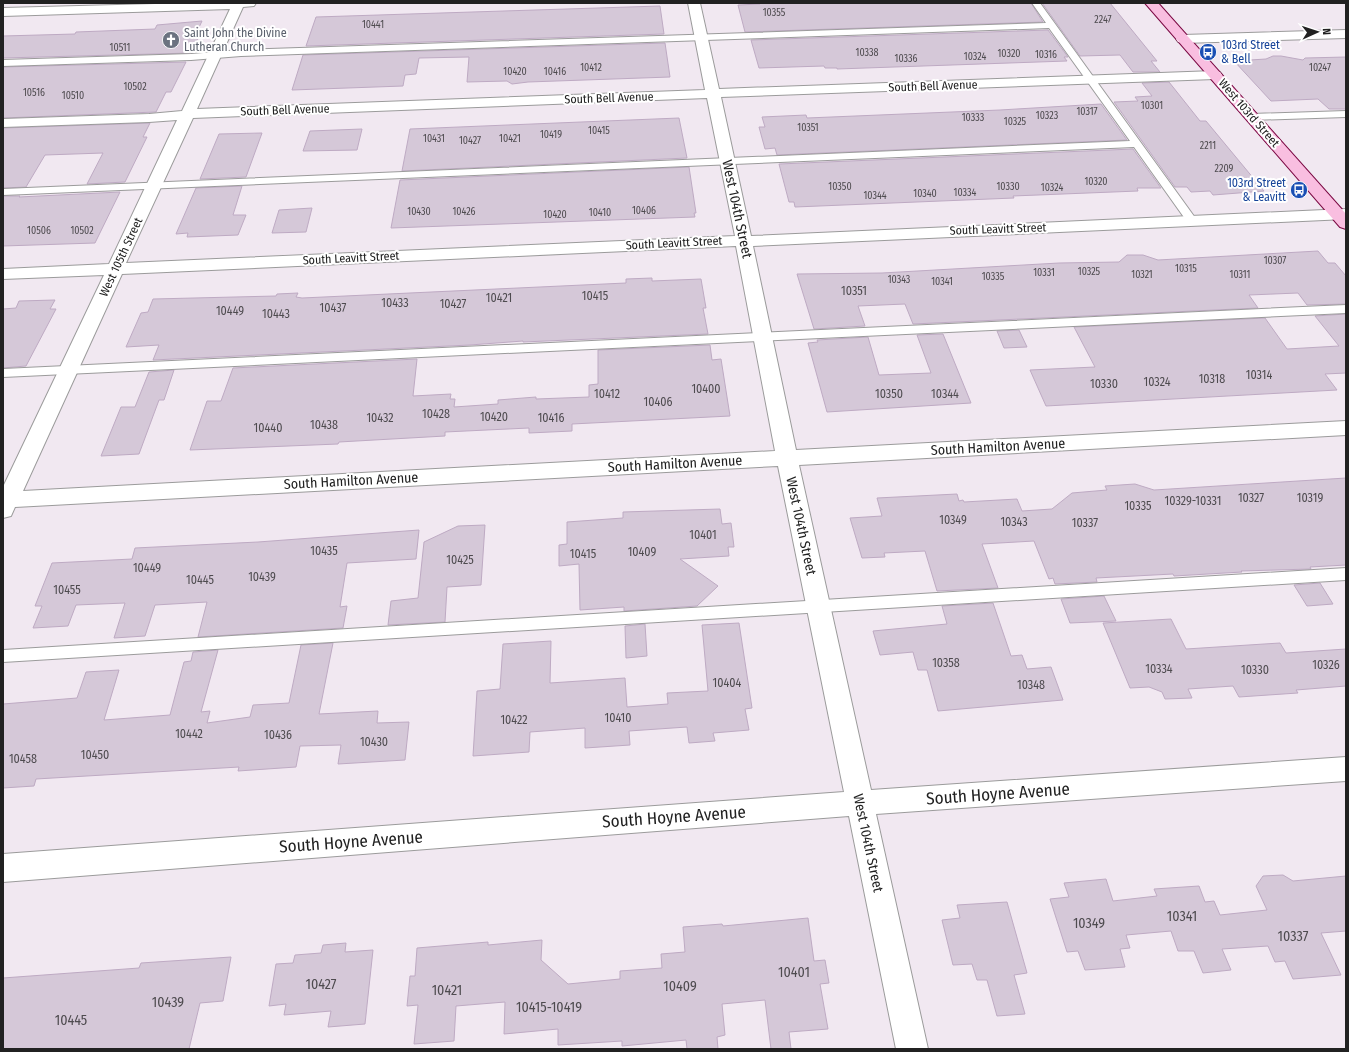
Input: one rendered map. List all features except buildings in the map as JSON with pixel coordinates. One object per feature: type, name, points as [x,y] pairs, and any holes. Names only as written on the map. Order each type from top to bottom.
[{"type":"main road","name":"West 103rd Street","points":[[1151,3],[1343,217]]},
{"type":"street","points":[[3,12],[243,3]]},
{"type":"street","name":"West 105th Street","points":[[5,503],[116,269],[186,115],[215,55],[243,3]]},
{"type":"street","name":"West 104th Street","points":[[694,3],[728,161],[787,458],[912,1049]]},
{"type":"street","points":[[1183,40],[1346,34]]},
{"type":"street","name":"South Bell Avenue","points":[[3,123],[149,118],[215,112],[1215,75]]},
{"type":"street","name":"South Leavitt Street","points":[[3,274],[1192,220],[1343,217]]},
{"type":"street","name":"South Hamilton Avenue","points":[[5,503],[787,458],[1346,428]]},
{"type":"street","name":"South Hoyne Avenue","points":[[3,868],[860,803],[1346,769]]},
{"type":"lane","points":[[1036,3],[1192,220]]},
{"type":"lane","points":[[3,63],[241,53],[1052,25]]},
{"type":"lane","points":[[1252,117],[1346,114]]},
{"type":"lane","points":[[3,192],[1137,144]]},
{"type":"lane","points":[[3,373],[1346,309]]},
{"type":"lane","points":[[3,656],[1346,574]]},
{"type":"place","name":"Saint John the Divine Lutheran Church","points":[[171,40]]},
{"type":"place","name":"103rd Street & Bell","points":[[1208,52]]},
{"type":"place","name":"103rd Street & Leavitt","points":[[1299,190]]}]
